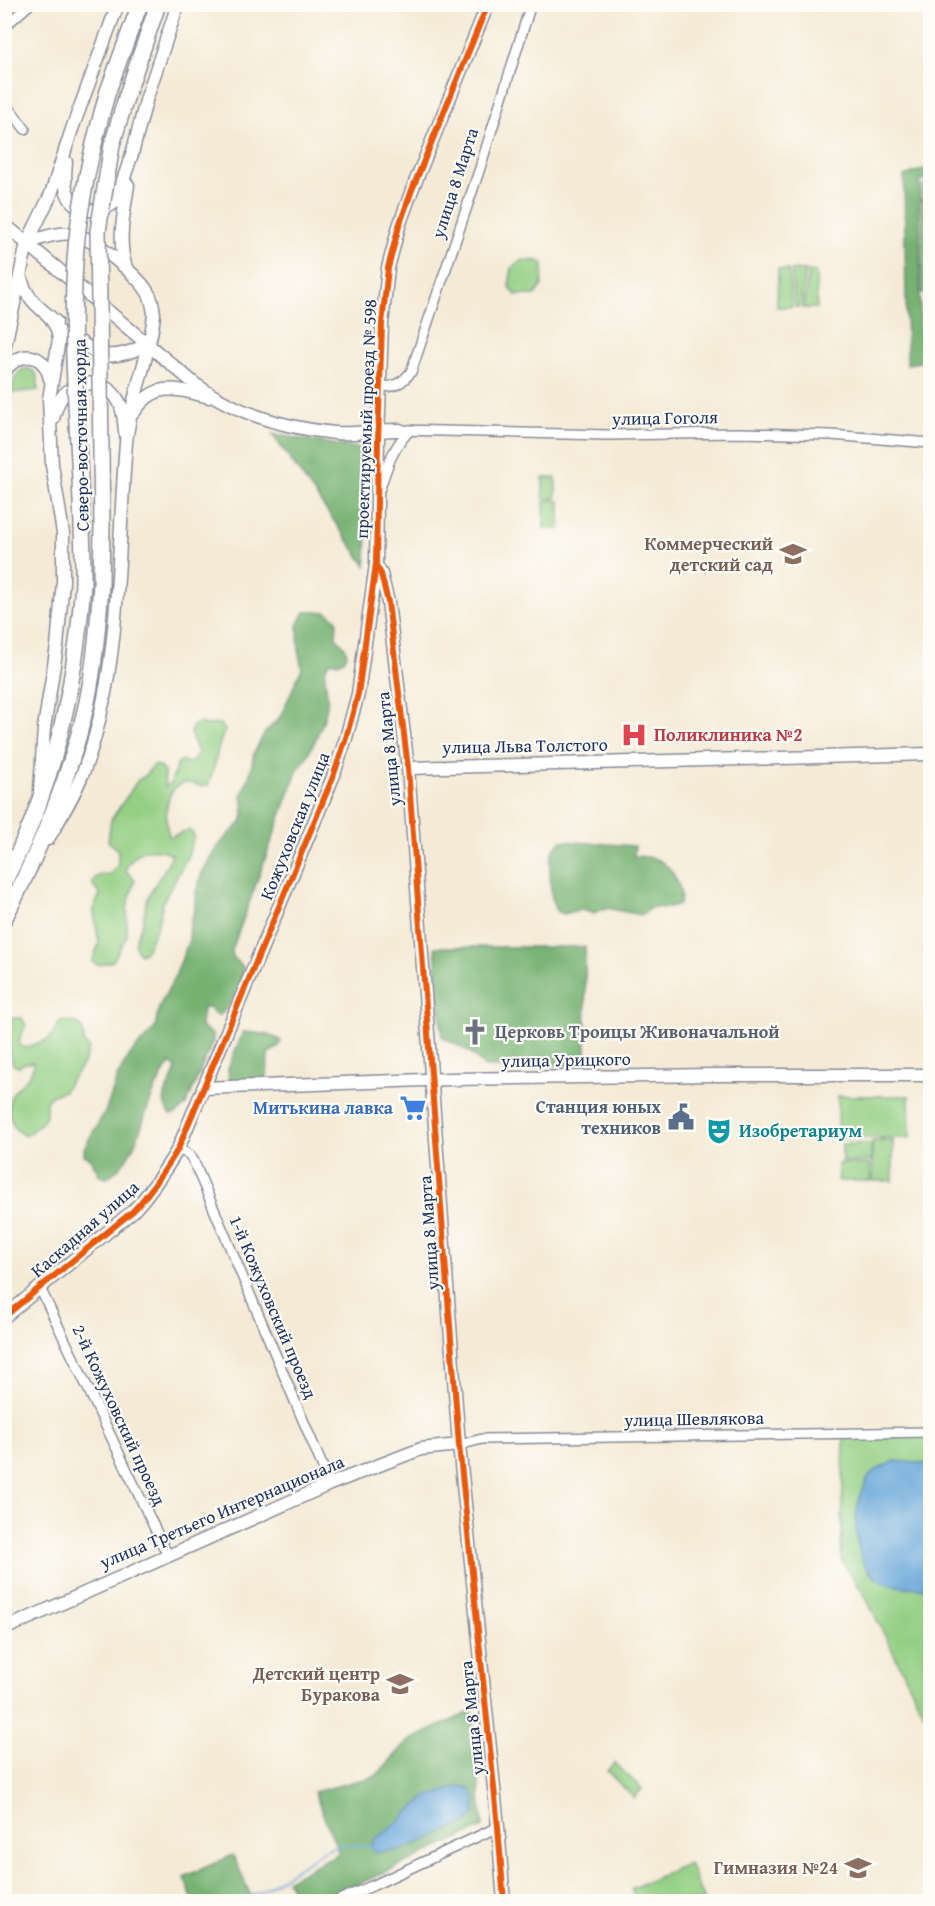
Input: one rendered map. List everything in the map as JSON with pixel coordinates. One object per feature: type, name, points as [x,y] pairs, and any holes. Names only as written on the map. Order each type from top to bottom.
[{"type":"highway","name":"Северо-восточная хорда","points":[[4,882],[36,812],[57,750],[73,681],[79,641],[84,530],[76,366],[76,249],[81,202],[93,142],[108,92],[140,4]]},
{"type":"highway","name":"Северо-восточная хорда","points":[[4,919],[33,864],[64,786],[87,702],[97,640],[101,585],[98,231],[112,145],[158,4]]},
{"type":"street","points":[[4,27],[30,4]]},
{"type":"street","points":[[4,350],[27,243],[51,194],[66,146],[118,4]]},
{"type":"street","points":[[66,146],[67,192],[70,198],[78,206],[91,210],[104,209],[116,201],[178,4]]},
{"type":"street","name":"проектируемый проезд № 598","points":[[376,564],[382,324],[388,268],[399,226],[416,179],[488,4]]},
{"type":"street","name":"улица 8 Марта","points":[[380,385],[386,387],[399,383],[411,372],[479,171],[531,4]]},
{"type":"street","points":[[4,101],[25,129]]},
{"type":"street","points":[[127,270],[120,240],[132,154]]},
{"type":"street","points":[[4,224],[195,384],[216,398],[279,423],[336,434],[405,430]]},
{"type":"street","points":[[27,243],[62,234],[82,236],[94,243],[146,289],[152,302],[153,322],[127,440],[113,628],[98,723],[83,773],[33,864]]},
{"type":"street","points":[[20,276],[29,297],[57,329],[59,339],[51,383],[50,431],[52,465],[63,532],[63,581],[57,646],[44,728],[40,791],[36,812]]},
{"type":"street","points":[[9,331],[14,318],[22,309],[31,307],[45,314],[88,349],[103,356],[121,356],[148,344]]},
{"type":"street","points":[[4,372],[14,360],[33,357],[46,366],[51,383]]},
{"type":"street","points":[[50,431],[57,405],[63,395],[78,385],[91,383],[102,386],[118,398],[127,440]]},
{"type":"street","points":[[132,415],[145,398],[164,389],[182,390],[216,398]]},
{"type":"street","points":[[377,499],[390,457],[405,430]]},
{"type":"street","name":"улица Гоголя","points":[[405,430],[607,435],[738,433],[831,435],[930,443]]},
{"type":"street","name":"улица 8 Марта","points":[[376,564],[385,589],[408,768],[459,1444],[504,1902]]},
{"type":"street","name":"Кожуховская улица","points":[[203,1088],[333,777],[358,694],[376,564]]},
{"type":"street","points":[[367,628],[371,620],[378,617],[390,626]]},
{"type":"street","name":"улица Льва Толстого","points":[[408,768],[930,754]]},
{"type":"street","name":"улица Урицкого","points":[[203,1088],[705,1075],[930,1075]]},
{"type":"street","name":"Каскадная улица","points":[[4,1317],[133,1211],[152,1191],[178,1149],[203,1088]]},
{"type":"street","name":"1-й Кожуховский проезд","points":[[178,1149],[190,1155],[194,1162],[330,1484]]},
{"type":"street","name":"2-й Кожуховский проезд","points":[[40,1288],[168,1556]]},
{"type":"street","name":"улица Шевлякова","points":[[459,1444],[482,1438],[930,1432]]},
{"type":"street","name":"улица Третьего Интернационала","points":[[4,1629],[330,1484],[421,1449],[459,1444]]},
{"type":"street","points":[[335,1902],[498,1827]]},
{"type":"green space","points":[[930,167],[930,179],[920,181],[920,333],[930,343],[930,360],[907,364],[904,176]]},
{"type":"green space","points":[[923,185],[930,185],[930,294],[922,294]]},
{"type":"green space","points":[[522,260],[539,261],[543,264],[542,286],[535,295],[516,295],[509,286],[512,268]]},
{"type":"green space","points":[[778,269],[788,270],[792,307],[777,307]]},
{"type":"green space","points":[[791,270],[806,271],[800,307],[795,307]]},
{"type":"green space","points":[[809,271],[816,272],[817,308],[803,308]]},
{"type":"green space","points":[[26,368],[36,373],[38,390],[11,393],[17,375]]},
{"type":"green space","points":[[272,434],[369,450],[366,566]]},
{"type":"green space","points":[[543,478],[556,478],[556,498],[551,498],[551,500],[560,501],[560,529],[544,529],[544,501],[548,499],[543,498]]},
{"type":"green space","points":[[305,612],[327,612],[337,620],[336,637],[345,647],[347,654],[344,660],[338,663],[331,661],[325,670],[328,699],[326,712],[320,730],[298,769],[232,950],[233,957],[243,967],[239,987],[219,1016],[213,1013],[210,1007],[203,1008],[201,1027],[213,1035],[213,1041],[186,1105],[176,1114],[170,1115],[166,1108],[164,1102],[166,1092],[176,1068],[170,1063],[149,1103],[137,1140],[125,1161],[106,1178],[100,1176],[90,1158],[84,1155],[84,1148],[106,1110],[118,1075],[129,1056],[155,1028],[159,1007],[176,974],[189,940],[190,923],[195,909],[195,894],[202,873],[212,854],[242,822],[244,815],[242,794],[250,774],[254,753],[264,734],[280,717],[302,668],[298,625]]},
{"type":"green space","points":[[199,723],[220,724],[225,730],[208,786],[185,783],[178,786],[169,798],[166,823],[170,837],[189,830],[194,835],[188,856],[163,902],[158,924],[146,951],[140,954],[135,943],[147,900],[172,854],[164,851],[144,851],[129,863],[125,870],[135,880],[127,908],[127,935],[113,961],[99,965],[92,962],[99,943],[94,908],[100,894],[92,882],[103,874],[109,875],[118,865],[118,850],[108,841],[111,820],[138,780],[145,776],[153,765],[160,766],[164,772],[165,786],[171,784],[177,764],[182,760],[189,763],[195,759],[198,752],[190,733],[193,726]]},
{"type":"green space","points":[[561,841],[635,846],[634,856],[649,857],[668,867],[678,885],[680,904],[666,908],[652,907],[641,915],[606,908],[594,913],[581,909],[564,914],[556,911],[550,870],[554,848]]},
{"type":"green space","points":[[435,947],[585,947],[586,1064],[485,1067],[470,1052],[442,1037]]},
{"type":"green space","points":[[4,1018],[22,1018],[26,1025],[19,1045],[26,1048],[49,1039],[61,1021],[80,1025],[84,1043],[89,1048],[82,1066],[64,1091],[51,1096],[46,1102],[46,1115],[42,1122],[26,1136],[15,1128],[9,1108],[10,1099],[29,1076],[33,1062],[19,1067],[13,1065],[5,1046]]},
{"type":"green space","points":[[243,1032],[268,1035],[281,1041],[278,1048],[268,1053],[267,1080],[241,1083],[229,1081],[228,1069]]},
{"type":"green space","points":[[838,1096],[909,1096],[910,1138],[838,1138]]},
{"type":"green space","points":[[872,1141],[893,1141],[893,1181],[873,1181]]},
{"type":"green space","points":[[842,1144],[871,1144],[871,1161],[842,1162]]},
{"type":"green space","points":[[838,1164],[870,1164],[871,1181],[838,1181]]},
{"type":"green space","points":[[930,1435],[930,1726],[865,1596],[841,1559],[844,1436]]},
{"type":"green space","points":[[472,1711],[483,1827],[324,1900],[310,1902],[296,1897],[287,1880],[339,1853],[314,1792],[376,1776],[408,1741]]},
{"type":"green space","points":[[615,1763],[642,1789],[634,1798],[607,1771]]},
{"type":"green space","points":[[233,1855],[253,1901],[193,1901],[184,1877]]},
{"type":"green space","points":[[689,1863],[704,1901],[636,1901],[631,1889]]},
{"type":"water","points":[[895,1461],[930,1464],[930,1589],[881,1581],[868,1570],[858,1548],[857,1509],[864,1487],[873,1472]]},
{"type":"water","points":[[459,1787],[469,1788],[475,1799],[475,1814],[468,1822],[401,1850],[377,1852],[372,1848],[375,1839],[426,1797]]},
{"type":"waterway","points":[[232,1902],[259,1893],[327,1849],[350,1845],[372,1848]]},
{"type":"cycle path","points":[[4,1317],[133,1211],[157,1182],[178,1149],[333,777],[358,694],[376,564],[382,324],[388,268],[399,226],[412,190],[488,4]]},
{"type":"cycle path","points":[[377,567],[388,602],[408,768],[459,1445],[504,1902]]},
{"type":"place","name":"Коммерческий детский сад","points":[[793,554]]},
{"type":"place","name":"Поликлиника №2","points":[[634,735]]},
{"type":"place","name":"Церковь Троицы Живоначальной","points":[[475,1032]]},
{"type":"place","name":"Митькина лавка","points":[[413,1108]]},
{"type":"place","name":"Станция юных техников","points":[[681,1117]]},
{"type":"place","name":"Изобретариум","points":[[719,1131]]},
{"type":"place","name":"Детский центр Буракова","points":[[400,1684]]},
{"type":"place","name":"Гимназия №24","points":[[858,1868]]}]
